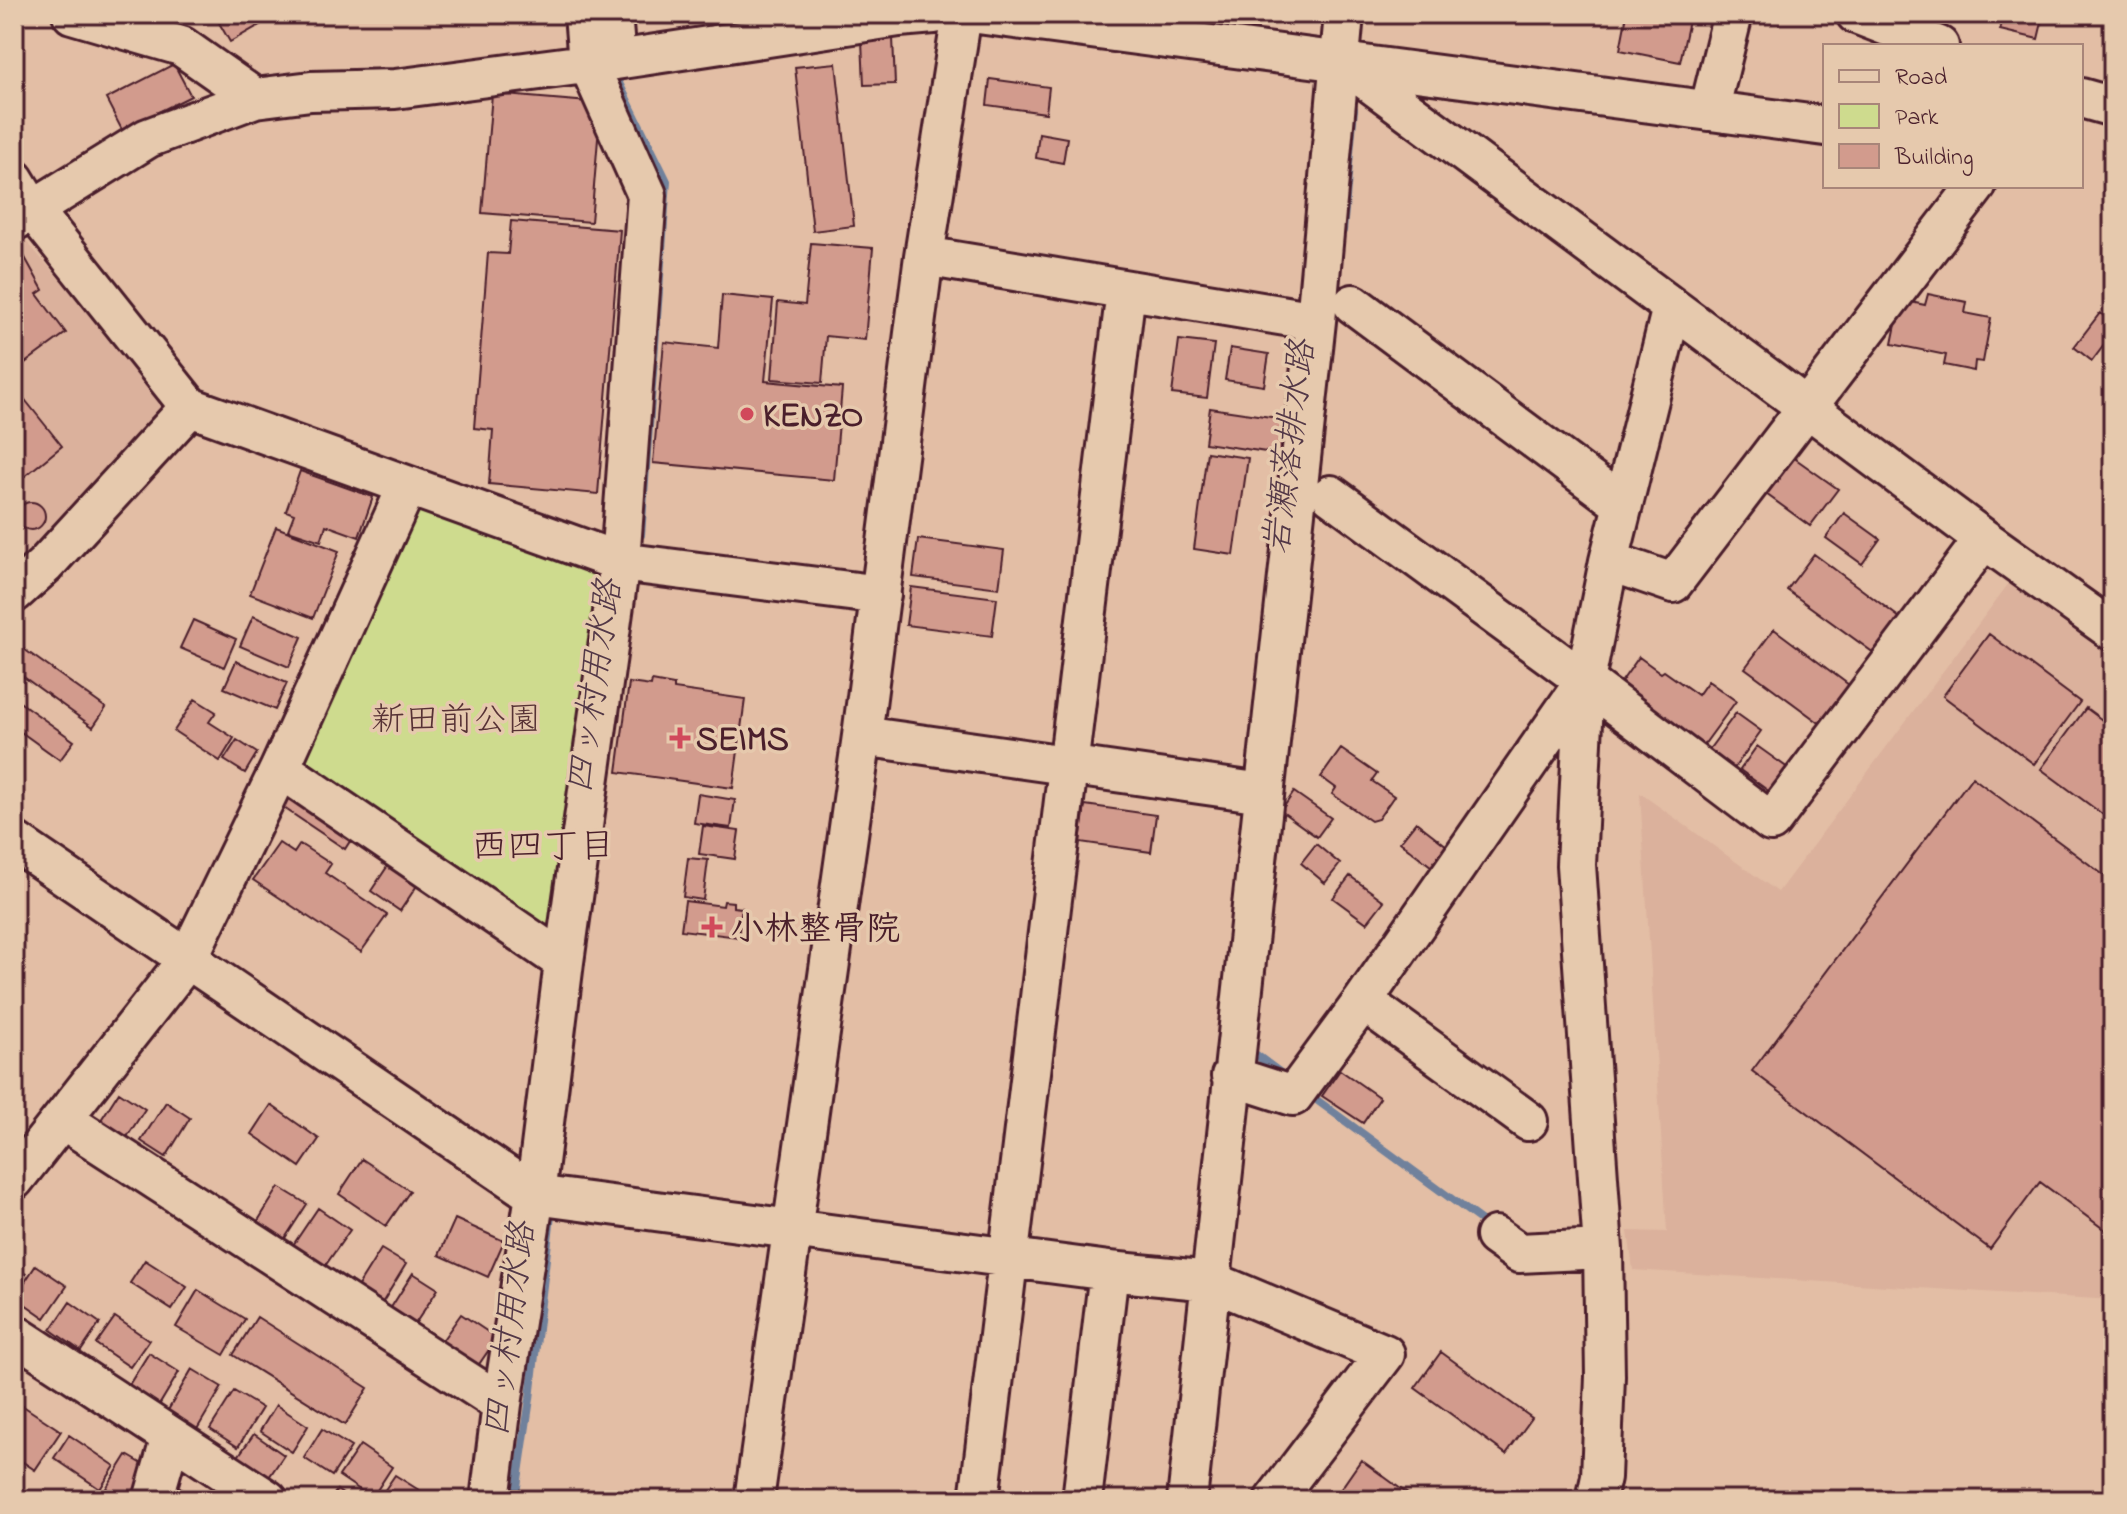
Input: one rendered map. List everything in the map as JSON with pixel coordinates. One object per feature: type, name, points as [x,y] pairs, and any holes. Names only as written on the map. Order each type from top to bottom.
[{"type":"street","points":[[72,14],[181,46],[255,98]]},
{"type":"street","points":[[490,1500],[535,1195],[620,562],[647,195],[584,14]]},
{"type":"street","points":[[602,62],[612,14]]},
{"type":"street","points":[[881,595],[620,562],[190,407],[20,203],[148,138],[255,98],[311,91],[395,89],[934,14]]},
{"type":"street","points":[[754,1500],[862,736],[924,256],[962,14]]},
{"type":"street","points":[[978,14],[1823,126]]},
{"type":"street","points":[[1187,1500],[1316,321],[1344,14]]},
{"type":"street","points":[[1709,111],[1733,14]]},
{"type":"street","points":[[1856,14],[1934,44]]},
{"type":"street","points":[[1341,61],[1984,539],[2113,631]]},
{"type":"street","points":[[2083,99],[2113,107]]},
{"type":"street","points":[[1609,561],[1673,583],[1974,188]]},
{"type":"street","points":[[924,256],[1316,321]]},
{"type":"street","points":[[979,1500],[1126,290]]},
{"type":"street","points":[[1353,304],[1623,505]]},
{"type":"street","points":[[1596,1500],[1601,1477],[1605,1376],[1603,1249],[1576,865],[1585,681],[1609,561],[1672,307]]},
{"type":"street","points":[[14,593],[45,565],[190,407]]},
{"type":"street","points":[[14,1180],[187,960],[280,768],[407,487]]},
{"type":"street","points":[[1331,495],[1771,822],[1984,539]]},
{"type":"street","points":[[1231,1076],[1293,1096],[1363,1001],[1585,681]]},
{"type":"street","points":[[862,736],[1263,793]]},
{"type":"street","points":[[280,768],[564,962]]},
{"type":"street","points":[[14,841],[535,1195],[1109,1271],[1211,1281],[1385,1354],[1274,1500]]},
{"type":"street","points":[[1363,1001],[1528,1121]]},
{"type":"street","points":[[62,1119],[502,1404]]},
{"type":"street","points":[[1495,1236],[1519,1253],[1603,1249]]},
{"type":"street","points":[[1082,1500],[1109,1271]]},
{"type":"street","points":[[14,1334],[268,1500]]},
{"type":"street","points":[[153,1500],[171,1437]]},
{"type":"shaded area","points":[[20,234],[176,413],[14,586],[14,237]]},
{"type":"shaded area","points":[[2012,579],[2113,654],[2113,1300],[1633,1270],[1628,1231],[1667,1232],[1640,793],[1778,892]]},
{"type":"green space","name":"新田前公園","points":[[407,487],[620,562],[564,962],[280,768]]},
{"type":"building","points":[[214,14],[279,14],[230,42]]},
{"type":"building","points":[[1627,14],[1690,16],[1680,62],[1620,50]]},
{"type":"building","points":[[2004,14],[2044,14],[2038,39],[2000,30]]},
{"type":"building","points":[[893,38],[895,84],[864,85],[862,40]]},
{"type":"building","points":[[836,63],[854,226],[813,231],[795,67]]},
{"type":"building","points":[[174,64],[191,96],[122,130],[106,99]]},
{"type":"building","points":[[990,79],[1049,87],[1046,113],[987,105]]},
{"type":"building","points":[[492,94],[601,103],[591,222],[482,213]]},
{"type":"building","points":[[1039,133],[1067,138],[1063,163],[1036,158]]},
{"type":"building","points":[[511,221],[620,230],[598,494],[489,484],[493,430],[474,428],[488,253],[508,254]]},
{"type":"building","points":[[811,243],[873,248],[865,340],[826,336],[822,383],[772,379],[778,302],[805,305]]},
{"type":"building","points":[[18,245],[43,290],[37,294],[66,333],[14,371],[14,247]]},
{"type":"building","points":[[1928,294],[1967,302],[1965,313],[1991,318],[1983,362],[1975,361],[1974,371],[1944,365],[1946,355],[1892,344],[1901,300],[1925,305]]},
{"type":"building","points":[[722,295],[773,300],[765,381],[842,388],[834,480],[653,463],[664,342],[718,348]]},
{"type":"building","points":[[2100,313],[2113,323],[2113,333],[2092,361],[2074,347]]},
{"type":"building","points":[[1179,340],[1214,344],[1207,398],[1172,394]]},
{"type":"building","points":[[1230,348],[1269,354],[1264,386],[1225,380]]},
{"type":"building","points":[[14,386],[62,446],[14,485]]},
{"type":"building","points":[[1210,408],[1285,419],[1280,454],[1205,443]]},
{"type":"building","points":[[1207,452],[1248,458],[1234,555],[1194,549]]},
{"type":"building","points":[[1793,457],[1838,489],[1810,526],[1766,494]]},
{"type":"building","points":[[300,471],[373,497],[359,537],[326,525],[321,541],[288,530],[294,514],[286,511]]},
{"type":"building","points":[[31,502],[41,506],[45,516],[41,526],[31,530],[21,526],[17,516],[21,506]]},
{"type":"building","points":[[1844,513],[1880,539],[1862,564],[1826,538]]},
{"type":"building","points":[[276,527],[339,551],[313,618],[250,594]]},
{"type":"building","points":[[918,539],[1004,550],[999,588],[913,577]]},
{"type":"building","points":[[1814,554],[1900,618],[1874,653],[1787,590]]},
{"type":"building","points":[[911,587],[997,598],[992,636],[906,625]]},
{"type":"building","points":[[253,616],[302,637],[289,667],[240,646]]},
{"type":"building","points":[[193,620],[236,639],[224,667],[180,648]]},
{"type":"building","points":[[1774,629],[1853,688],[1825,727],[1745,668]]},
{"type":"building","points":[[1989,634],[2080,702],[2034,764],[1943,696]]},
{"type":"building","points":[[14,642],[106,708],[93,727],[14,670]]},
{"type":"building","points":[[1639,657],[1698,695],[1708,681],[1736,701],[1698,753],[1617,688]]},
{"type":"building","points":[[236,661],[287,683],[275,710],[224,688]]},
{"type":"building","points":[[652,681],[674,685],[674,689],[745,699],[733,788],[617,772],[629,683],[651,686]]},
{"type":"building","points":[[14,698],[74,741],[60,760],[14,727]]},
{"type":"building","points":[[195,699],[216,712],[209,722],[234,738],[220,761],[174,731]]},
{"type":"building","points":[[2086,708],[2113,728],[2113,822],[2041,769]]},
{"type":"building","points":[[1736,713],[1761,731],[1730,774],[1705,755]]},
{"type":"building","points":[[237,740],[257,753],[245,773],[224,760]]},
{"type":"building","points":[[1757,746],[1792,771],[1774,795],[1740,770]]},
{"type":"building","points":[[1341,749],[1377,774],[1372,781],[1394,796],[1378,819],[1371,821],[1332,794],[1336,788],[1321,777]]},
{"type":"building","points":[[1972,777],[2113,882],[2113,1219],[2105,1230],[2040,1182],[1990,1249],[1752,1071]]},
{"type":"building","points":[[1294,792],[1331,818],[1317,837],[1281,811]]},
{"type":"building","points":[[698,794],[735,800],[731,828],[694,823]]},
{"type":"building","points":[[288,796],[352,838],[345,849],[281,806]]},
{"type":"building","points":[[1085,805],[1156,815],[1151,852],[1080,842]]},
{"type":"building","points":[[1416,822],[1452,850],[1436,870],[1400,842]]},
{"type":"building","points":[[703,826],[739,831],[735,859],[699,854]]},
{"type":"building","points":[[279,843],[294,853],[300,844],[331,864],[325,873],[387,915],[361,952],[253,880]]},
{"type":"building","points":[[1316,844],[1340,864],[1325,883],[1301,863]]},
{"type":"building","points":[[688,858],[708,860],[703,900],[683,897]]},
{"type":"building","points":[[389,864],[418,884],[400,911],[371,891]]},
{"type":"building","points":[[1350,876],[1384,901],[1367,923],[1333,898]]},
{"type":"building","points":[[685,901],[723,906],[724,901],[733,902],[733,907],[742,908],[738,937],[681,930]]},
{"type":"building","points":[[1340,1070],[1380,1098],[1363,1123],[1322,1096]]},
{"type":"building","points":[[119,1092],[145,1109],[125,1140],[99,1123]]},
{"type":"building","points":[[166,1102],[190,1118],[166,1157],[141,1141]]},
{"type":"building","points":[[271,1105],[319,1139],[300,1167],[252,1134]]},
{"type":"building","points":[[362,1159],[410,1191],[386,1226],[339,1194]]},
{"type":"building","points":[[279,1187],[307,1204],[278,1249],[251,1232]]},
{"type":"building","points":[[318,1208],[350,1230],[318,1276],[287,1254]]},
{"type":"building","points":[[455,1219],[504,1241],[488,1277],[439,1255]]},
{"type":"building","points":[[381,1249],[406,1264],[376,1313],[351,1297]]},
{"type":"building","points":[[145,1260],[187,1287],[172,1310],[130,1283]]},
{"type":"building","points":[[36,1265],[67,1286],[45,1318],[15,1297]]},
{"type":"building","points":[[14,1266],[26,1274],[14,1293]]},
{"type":"building","points":[[413,1273],[438,1289],[409,1333],[385,1317]]},
{"type":"building","points":[[198,1290],[245,1319],[224,1355],[176,1327]]},
{"type":"building","points":[[70,1302],[100,1323],[81,1351],[51,1330]]},
{"type":"building","points":[[461,1314],[497,1338],[475,1370],[439,1345]]},
{"type":"building","points":[[115,1317],[149,1340],[130,1367],[96,1344]]},
{"type":"building","points":[[257,1317],[368,1388],[345,1425],[233,1355]]},
{"type":"building","points":[[1441,1352],[1532,1418],[1506,1454],[1415,1388]]},
{"type":"building","points":[[149,1353],[179,1372],[158,1407],[127,1388]]},
{"type":"building","points":[[192,1369],[222,1387],[193,1436],[163,1419]]},
{"type":"building","points":[[234,1391],[262,1408],[238,1447],[210,1429]]},
{"type":"building","points":[[14,1400],[61,1431],[35,1470],[14,1456]]},
{"type":"building","points":[[276,1405],[308,1426],[292,1452],[260,1431]]},
{"type":"building","points":[[322,1429],[351,1447],[332,1476],[304,1458]]},
{"type":"building","points":[[254,1434],[284,1455],[263,1486],[232,1465]]},
{"type":"building","points":[[69,1435],[115,1466],[100,1489],[54,1458]]},
{"type":"building","points":[[360,1445],[392,1467],[372,1498],[339,1476]]},
{"type":"building","points":[[127,1455],[153,1470],[134,1500],[121,1500],[105,1490]]},
{"type":"building","points":[[1361,1460],[1416,1500],[1342,1500],[1336,1496]]},
{"type":"building","points":[[395,1475],[422,1492],[417,1500],[378,1500]]},
{"type":"building","points":[[177,1486],[199,1500],[168,1500]]},
{"type":"building","points":[[337,1490],[351,1500],[330,1500]]},
{"type":"waterway","name":"四ッ村用水路","points":[[617,79],[667,181],[641,535]]},
{"type":"waterway","name":"岩瀬落排水路","points":[[1343,231],[1354,109]]},
{"type":"waterway","name":"岩瀬落排水路","points":[[1247,1048],[1282,1074]]},
{"type":"waterway","name":"岩瀬落排水路","points":[[1318,1101],[1490,1227]]},
{"type":"waterway","name":"四ッ村用水路","points":[[515,1500],[551,1215]]},
{"type":"place","name":"KENZO","points":[[747,414]]},
{"type":"place","name":"SEIMS","points":[[680,738]]},
{"type":"place","name":"小林整骨院","points":[[712,927]]},
{"type":"district","name":"西四丁目","points":[[543,844]]}]
